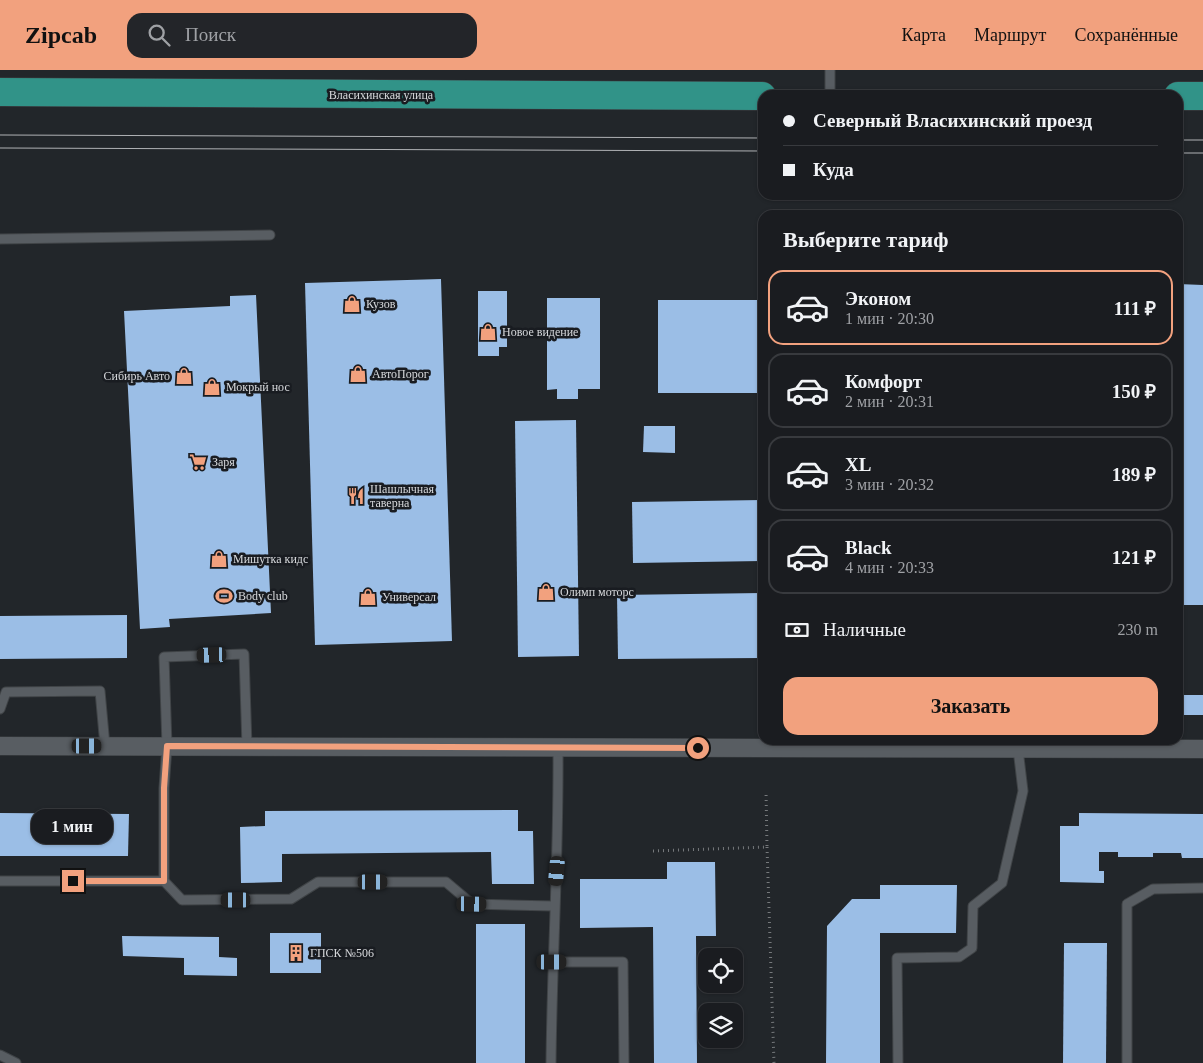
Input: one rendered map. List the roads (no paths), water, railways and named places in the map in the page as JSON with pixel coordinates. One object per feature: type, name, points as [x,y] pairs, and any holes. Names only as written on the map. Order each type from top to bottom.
[{"type":"highway","name":"Власихинская улица","points":[[0,92],[758,96]]},
{"type":"highway","points":[[1183,96],[1203,96]]},
{"type":"street","points":[[0,746],[247,747],[311,745],[558,748],[1203,749]]},
{"type":"lane","points":[[830,70],[830,90]]},
{"type":"lane","points":[[0,239],[270,235]]},
{"type":"lane","points":[[247,747],[244,654],[164,657],[167,746],[164,788],[164,881],[182,900],[291,900],[318,882],[446,882],[472,904],[554,906]]},
{"type":"lane","points":[[0,709],[6,692],[100,691],[105,746]]},
{"type":"lane","points":[[551,1063],[552,962],[558,854],[558,748]]},
{"type":"lane","points":[[898,1063],[897,958],[959,957],[972,948],[973,906],[1002,883],[1023,791],[1018,749]]},
{"type":"lane","points":[[0,881],[164,881]]},
{"type":"lane","points":[[1127,1063],[1127,904],[1153,889],[1203,888]]},
{"type":"lane","points":[[552,962],[623,962],[624,1063]]},
{"type":"lane","points":[[0,1055],[16,1063]]},
{"type":"tram line","points":[[0,135],[758,138]]},
{"type":"tram line","points":[[1183,140],[1203,140]]},
{"type":"tram line","points":[[0,148],[758,151]]},
{"type":"tram line","points":[[1183,153],[1203,153]]},
{"type":"place","name":"Кузов","points":[[352,304]]},
{"type":"place","name":"Новое видение","points":[[488,332]]},
{"type":"place","name":"АвтоПорог","points":[[358,374]]},
{"type":"place","name":"Сибирь Авто","points":[[184,376]]},
{"type":"place","name":"Мокрый нос","points":[[212,387]]},
{"type":"place","name":"Заря","points":[[198,462]]},
{"type":"place","name":"Шашлычная таверна","points":[[356,496]]},
{"type":"place","name":"Мишутка кидс","points":[[219,559]]},
{"type":"place","name":"Олимп моторс","points":[[546,592]]},
{"type":"place","name":"Body club","points":[[224,596]]},
{"type":"place","name":"Универсал","points":[[368,597]]},
{"type":"place","name":"ГПСК №506","points":[[296,953]]}]
